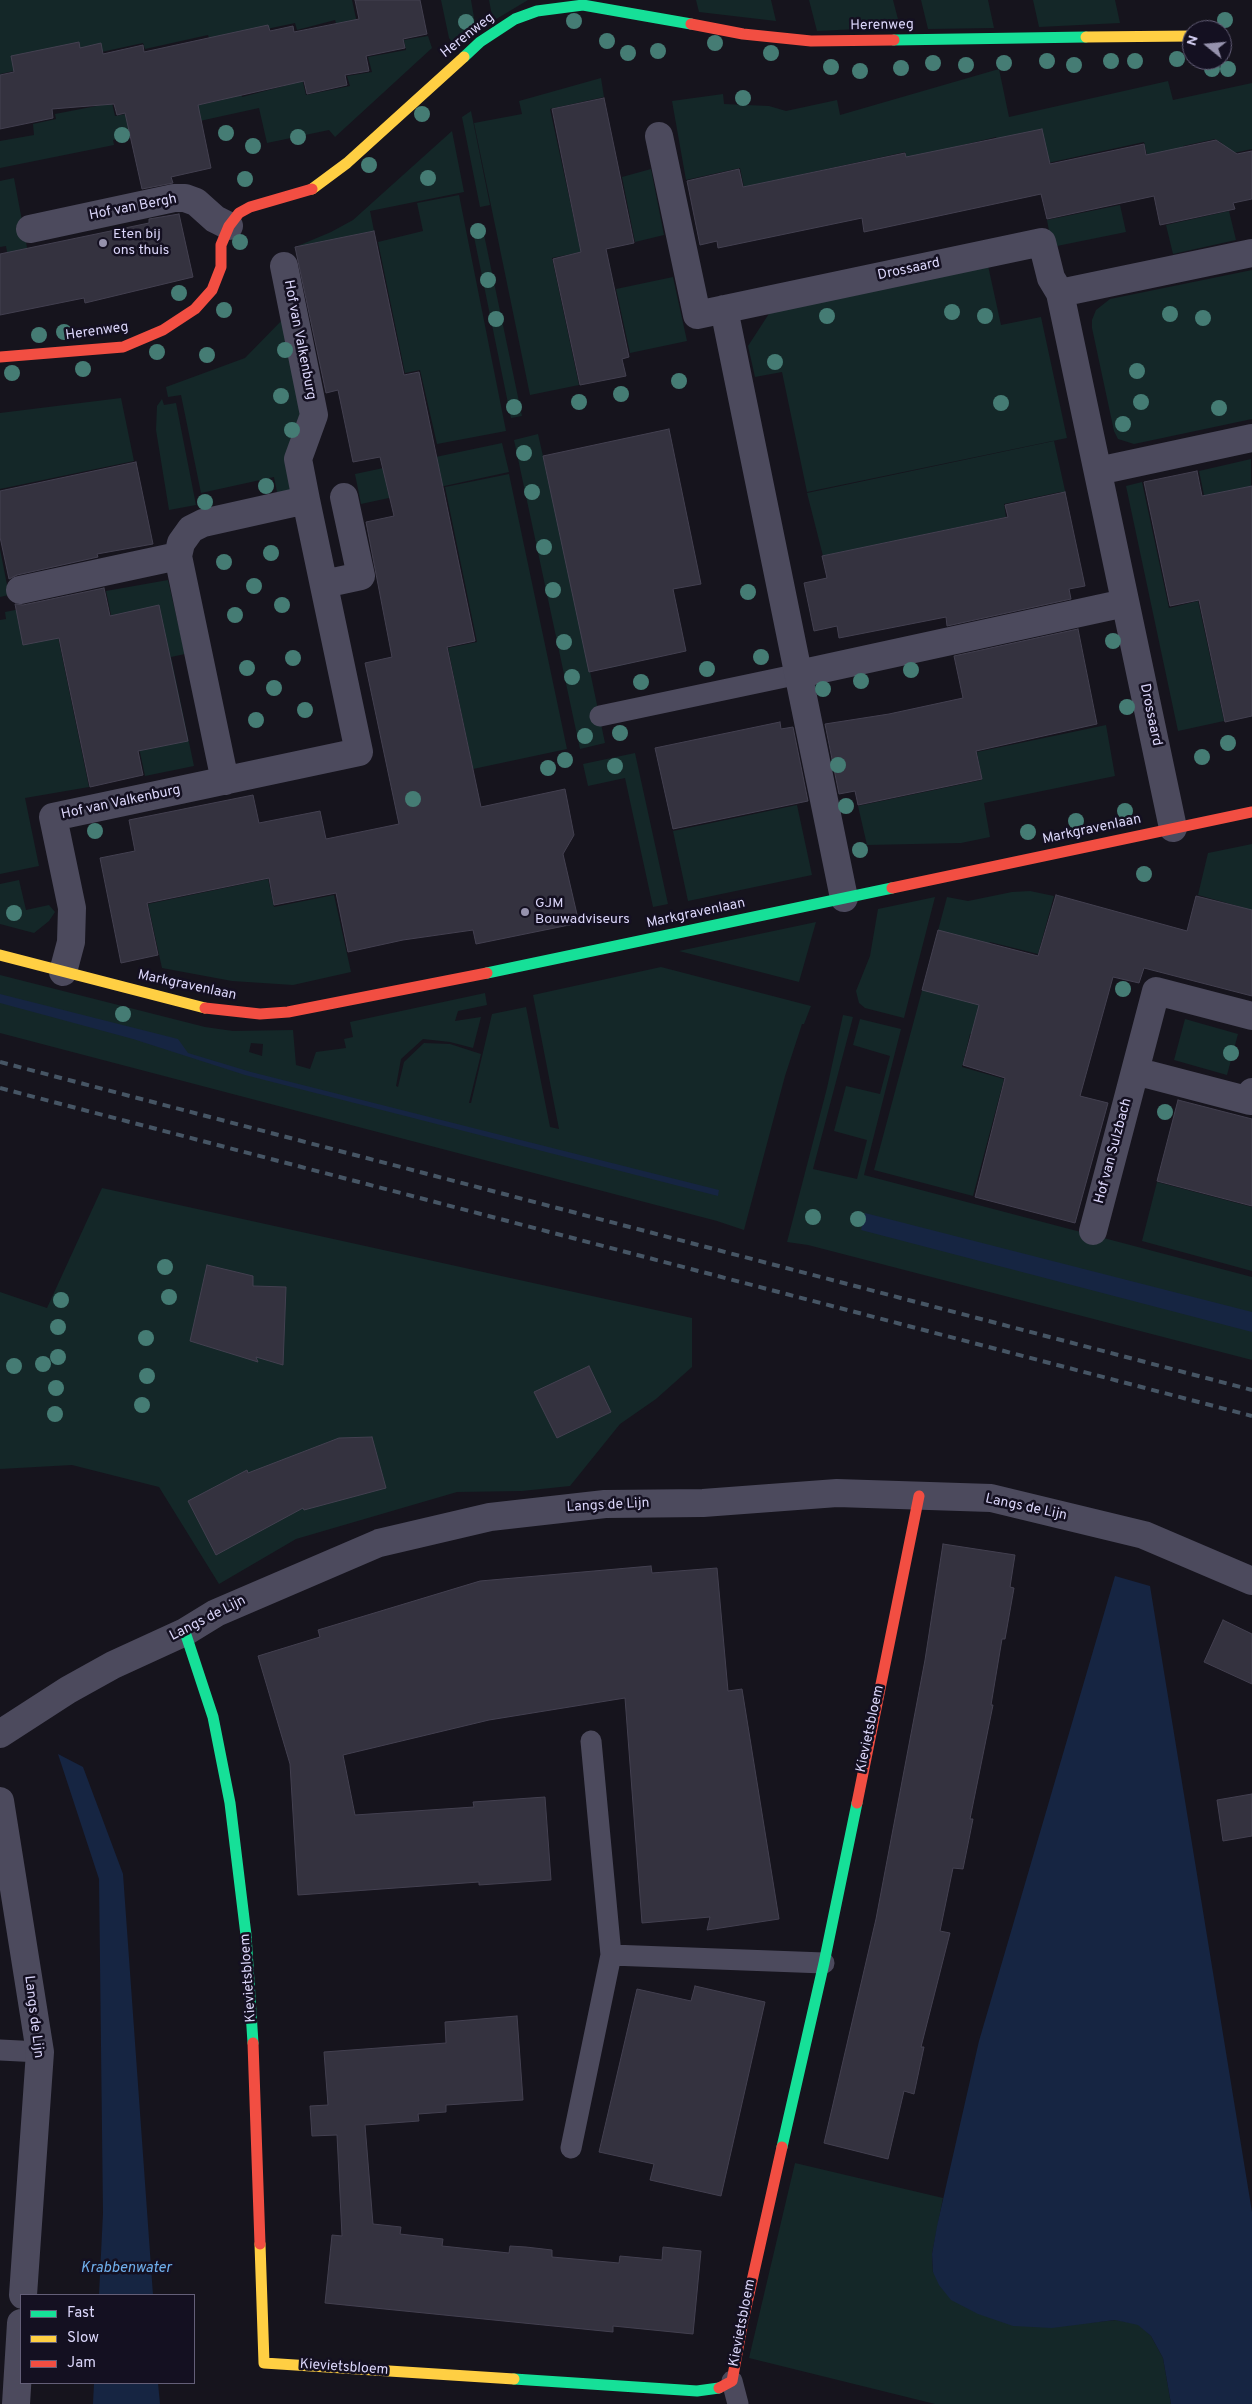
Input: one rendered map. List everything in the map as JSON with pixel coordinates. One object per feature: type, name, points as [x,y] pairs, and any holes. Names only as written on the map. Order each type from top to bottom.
[{"type":"street","name":"Herenweg","points":[[0,357],[123,346],[163,330],[195,310],[212,290],[221,267],[221,245],[229,226],[239,213],[250,207],[300,194],[314,188],[347,163],[485,38],[515,19],[558,7],[584,5],[609,8],[744,34],[811,41],[1182,36]]},
{"type":"street","name":"Drossaard","points":[[659,136],[697,315],[1042,242],[1051,278],[1060,293],[1173,828]]},
{"type":"street","name":"Hof van Bergh","points":[[30,228],[185,198],[196,202],[215,219],[229,226]]},
{"type":"street","points":[[1060,293],[1252,253]]},
{"type":"street","name":"Hof van Valkenburg","points":[[64,972],[71,942],[72,908],[53,817],[359,752],[298,458],[314,415],[284,266]]},
{"type":"street","points":[[724,309],[844,898]]},
{"type":"street","points":[[1098,471],[1252,438]]},
{"type":"street","points":[[324,584],[361,576],[344,497]]},
{"type":"street","points":[[225,780],[178,556],[181,543],[191,529],[204,523],[306,500]]},
{"type":"street","points":[[20,590],[178,556]]},
{"type":"street","points":[[798,674],[1125,603]]},
{"type":"street","name":"Markgravenlaan","points":[[0,955],[207,1009],[260,1014],[288,1012],[366,998],[1252,812]]},
{"type":"street","name":"Hof van Sulzbach","points":[[1093,1231],[1156,991],[1252,1016]]},
{"type":"street","points":[[1135,1071],[1250,1101],[1252,1092]]},
{"type":"street","name":"Langs de Lijn","points":[[0,1734],[68,1690],[113,1665],[185,1632],[216,1613],[379,1543],[490,1517],[605,1504],[702,1503],[837,1493],[991,1498],[1144,1535],[1252,1582]]},
{"type":"street","name":"Kievietsbloem","points":[[185,1632],[213,1717],[230,1803],[246,1935],[253,2030],[264,2363],[697,2392],[719,2388],[732,2381],[742,2321],[824,1963],[919,1496]]},
{"type":"street","name":"Langs de Lijn","points":[[0,1801],[40,2052],[23,2294]]},
{"type":"street","points":[[16,2404],[20,2339]]},
{"type":"lane","points":[[600,716],[798,674]]},
{"type":"lane","points":[[571,2148],[611,1955],[592,1741]]},
{"type":"lane","points":[[611,1955],[824,1963]]},
{"type":"lane","points":[[0,2050],[40,2052]]},
{"type":"lane","points":[[732,2381],[738,2404]]},
{"type":"green space","points":[[0,0],[352,0],[357,23],[338,29],[335,20],[297,30],[295,23],[210,41],[208,35],[145,49],[143,43],[0,74]]},
{"type":"green space","points":[[441,0],[471,0],[476,29],[455,46],[449,38]]},
{"type":"green space","points":[[489,0],[528,0],[493,21]]},
{"type":"green space","points":[[696,0],[771,0],[776,21],[699,12]]},
{"type":"green space","points":[[809,0],[893,0],[900,27],[817,31]]},
{"type":"green space","points":[[921,0],[988,0],[994,28],[928,29]]},
{"type":"green space","points":[[1033,0],[1115,0],[1120,23],[1039,27]]},
{"type":"green space","points":[[428,36],[432,48],[335,137],[329,130],[267,143],[259,108],[113,140],[114,145],[0,168],[0,141],[34,135],[33,124],[56,119],[55,114],[112,103],[115,116],[158,108],[179,109],[222,100],[220,91],[239,87],[242,97],[284,86],[283,78],[301,74],[306,95],[350,86],[347,76],[372,72],[368,57],[406,50],[404,40]]},
{"type":"green space","points":[[999,69],[1009,117],[1168,81],[1173,100],[1252,83],[1252,149],[1225,155],[1222,143],[1215,139],[1183,146],[1186,164],[1151,171],[1144,142],[1034,166],[999,147],[996,137],[959,146],[960,156],[909,167],[905,152],[744,187],[740,168],[686,180],[672,101],[723,94],[724,104],[769,106],[786,111],[837,100],[840,115]]},
{"type":"green space","points":[[601,78],[604,97],[550,109],[581,252],[552,258],[579,385],[530,395],[474,123],[522,114],[519,101]]},
{"type":"green space","points":[[471,111],[490,205],[480,207],[462,117]]},
{"type":"green space","points":[[452,131],[464,192],[370,211],[374,231],[293,248],[331,232],[353,220]]},
{"type":"green space","points":[[651,169],[664,235],[635,242],[622,177]]},
{"type":"green space","points":[[14,178],[38,306],[10,270],[6,246],[0,247],[0,181]]},
{"type":"green space","points":[[459,195],[506,431],[437,444],[420,370],[405,373],[378,242],[423,231],[417,203]]},
{"type":"green space","points":[[1120,205],[1126,232],[1052,247],[1047,220]]},
{"type":"green space","points":[[1229,211],[1236,240],[1173,254],[1166,225]]},
{"type":"green space","points":[[482,225],[522,416],[511,418],[472,227]]},
{"type":"green space","points":[[987,261],[1001,325],[1041,317],[1067,438],[807,492],[782,372],[755,377],[748,346],[774,306]]},
{"type":"green space","points":[[1252,270],[1252,419],[1134,444],[1118,439],[1114,431],[1092,328],[1092,320],[1096,310],[1110,299]]},
{"type":"green space","points":[[673,277],[687,341],[630,353],[616,289]]},
{"type":"green space","points":[[285,317],[306,415],[297,492],[278,497],[274,477],[201,493],[181,395],[168,397],[166,387],[245,358]]},
{"type":"green space","points":[[121,398],[134,461],[0,489],[0,413]]},
{"type":"green space","points":[[162,399],[164,405],[176,403],[196,505],[169,510],[156,430],[157,406]]},
{"type":"green space","points":[[538,434],[550,487],[619,600],[632,663],[610,668],[606,653],[587,657],[605,743],[580,749],[514,440]]},
{"type":"green space","points":[[1054,441],[1066,495],[1060,492],[1004,504],[1006,517],[823,556],[807,493]]},
{"type":"green space","points":[[502,443],[509,472],[361,504],[355,474]]},
{"type":"green space","points":[[1251,459],[1252,586],[1224,592],[1199,471]]},
{"type":"green space","points":[[509,474],[567,749],[473,769],[448,648],[477,642],[445,487]]},
{"type":"green space","points":[[1142,482],[1169,608],[1198,601],[1224,721],[1178,731],[1126,486]]},
{"type":"green space","points":[[0,549],[9,595],[0,597]]},
{"type":"green space","points":[[168,580],[185,654],[171,657],[194,766],[145,776],[106,591]]},
{"type":"green space","points":[[51,603],[89,787],[25,798],[39,866],[0,874],[0,620],[6,619],[5,612]]},
{"type":"green space","points":[[1106,725],[1115,776],[984,803],[990,837],[961,843],[867,845],[858,806],[982,780],[977,752]]},
{"type":"green space","points":[[635,753],[668,904],[653,907],[625,778],[588,786],[583,764]]},
{"type":"green space","points":[[797,805],[812,875],[688,901],[673,831]]},
{"type":"green space","points":[[1252,844],[1252,910],[1198,895],[1208,853]]},
{"type":"green space","points":[[268,879],[274,907],[334,895],[351,972],[293,985],[232,981],[162,968],[148,904]]},
{"type":"green space","points":[[19,880],[26,910],[49,905],[55,912],[49,921],[34,933],[0,924],[0,884]]},
{"type":"green space","points":[[1030,891],[1054,896],[1038,954],[990,942],[982,975],[986,977],[978,1006],[993,1010],[985,1037],[970,1034],[962,1067],[1004,1079],[973,1196],[874,1170],[947,897],[968,901],[1012,892]]},
{"type":"green space","points":[[935,897],[904,1018],[865,1008],[859,1003],[856,991],[870,956],[878,909]]},
{"type":"green space","points":[[816,922],[799,982],[679,951]]},
{"type":"green space","points":[[661,967],[811,1006],[804,1024],[802,1024],[785,1076],[744,1230],[717,1221],[0,1033],[0,975],[205,1027],[233,1031],[293,1030],[296,1065],[310,1069],[316,1052],[346,1048],[344,1039],[353,1037],[350,1022],[485,993],[487,1005],[458,1011],[455,1021],[481,1017],[473,1048],[450,1042],[423,1039],[401,1059],[396,1086],[398,1087],[404,1062],[424,1043],[450,1044],[481,1054],[469,1103],[471,1103],[492,1014],[526,1007],[550,1127],[559,1129],[533,995]],"holes":[[[251,1043],[263,1044],[262,1056],[249,1052]]]},
{"type":"green space","points":[[843,1015],[853,1017],[813,1169],[857,1179],[867,1140],[834,1131],[846,1086],[880,1094],[890,1056],[853,1045],[860,1019],[901,1029],[864,1175],[1252,1277],[1252,1360],[808,1245],[787,1242],[827,1088]]},
{"type":"green space","points":[[1185,1019],[1238,1034],[1227,1075],[1174,1060]]},
{"type":"green space","points":[[1157,1182],[1252,1207],[1252,1271],[1142,1241]]},
{"type":"green space","points":[[102,1188],[692,1318],[692,1367],[656,1399],[620,1424],[570,1486],[522,1491],[457,1492],[296,1539],[219,1584],[159,1487],[72,1465],[0,1469],[0,1292],[47,1308]]},
{"type":"green space","points":[[795,2163],[943,2198],[932,2254],[933,2272],[1087,2323],[1116,2320],[1138,2324],[1151,2336],[1163,2358],[1171,2404],[935,2404],[749,2358]]},
{"type":"water","points":[[0,994],[178,1039],[188,1053],[251,1072],[719,1190],[718,1196],[245,1075],[133,1039],[0,1003]]},
{"type":"water","points":[[865,1213],[1252,1312],[1252,1332],[861,1230]]},
{"type":"water","points":[[1115,1576],[1150,1586],[1252,2212],[1252,2404],[1171,2404],[1163,2358],[1151,2336],[1138,2325],[1115,2320],[1052,2328],[1013,2326],[978,2314],[951,2300],[939,2285],[933,2272],[932,2254],[937,2226],[979,2041]]},
{"type":"water","name":"Krabbenwater","points":[[58,1754],[83,1767],[123,1874],[153,2294],[99,2294],[103,2213],[99,1879]]},
{"type":"water","points":[[94,2384],[158,2384],[160,2404],[93,2404]]},
{"type":"building","points":[[355,0],[420,0],[427,34],[403,39],[405,48],[366,56],[369,71],[345,75],[347,85],[307,94],[304,81],[198,105],[211,168],[171,177],[173,183],[142,189],[125,113],[117,115],[114,104],[52,109],[53,118],[0,129],[0,75],[14,72],[11,56],[79,42],[80,48],[101,43],[103,54],[143,45],[144,52],[268,25],[270,31],[293,26],[294,32],[359,19]]},
{"type":"building","points":[[604,98],[634,243],[606,249],[629,357],[622,359],[626,376],[580,385],[553,259],[581,252],[552,109]]},
{"type":"building","points":[[1042,129],[1050,164],[1144,144],[1146,155],[1216,140],[1237,154],[1252,151],[1252,199],[1233,203],[1235,209],[1160,225],[1154,196],[1047,219],[1041,194],[864,232],[862,218],[718,248],[717,241],[700,245],[687,181],[739,169],[743,187],[905,153],[906,157]]},
{"type":"building","points":[[179,214],[193,277],[85,303],[84,298],[0,315],[0,254],[149,223],[149,219]]},
{"type":"building","points":[[374,231],[404,375],[419,372],[475,641],[447,647],[481,807],[565,789],[574,835],[563,854],[579,923],[476,944],[473,930],[403,940],[348,952],[336,893],[274,905],[269,878],[147,903],[158,955],[121,963],[100,858],[135,851],[129,820],[253,795],[259,823],[320,811],[326,839],[399,824],[365,663],[392,657],[366,522],[394,516],[380,457],[353,462],[338,390],[326,393],[295,247]]},
{"type":"building","points":[[669,429],[701,584],[673,589],[686,651],[589,672],[543,456]]},
{"type":"building","points":[[136,462],[153,544],[97,554],[98,557],[17,575],[9,579],[0,537],[0,491]]},
{"type":"building","points":[[1197,471],[1202,496],[1252,486],[1252,716],[1225,722],[1199,600],[1170,606],[1144,482]]},
{"type":"building","points":[[1065,492],[1085,586],[1069,589],[1071,599],[947,626],[946,617],[839,638],[837,626],[814,631],[804,583],[827,578],[822,556],[1008,517],[1005,505]]},
{"type":"building","points":[[104,588],[110,616],[159,605],[188,741],[138,751],[143,775],[90,787],[59,638],[23,645],[15,604],[23,605]]},
{"type":"building","points":[[1078,629],[1097,724],[976,751],[982,779],[858,805],[855,791],[839,794],[825,724],[889,714],[963,698],[954,656]]},
{"type":"building","points":[[780,722],[781,729],[793,727],[808,801],[673,829],[655,748]]},
{"type":"building","points":[[1056,895],[1187,931],[1196,896],[1252,910],[1252,996],[1144,968],[1139,983],[1113,977],[1080,1096],[1108,1103],[1075,1223],[975,1197],[1005,1078],[963,1065],[979,1005],[922,990],[938,930],[1038,956]]},
{"type":"building","points":[[1178,1100],[1252,1119],[1252,1206],[1157,1181]]},
{"type":"building","points":[[207,1265],[253,1276],[253,1286],[286,1287],[283,1365],[256,1357],[258,1362],[190,1341]]},
{"type":"building","points":[[589,1366],[611,1412],[557,1438],[534,1392]]},
{"type":"building","points":[[372,1437],[386,1488],[304,1510],[303,1508],[216,1555],[188,1501],[247,1470],[248,1473],[339,1438]]},
{"type":"building","points":[[943,1544],[1015,1555],[1010,1587],[1014,1588],[1005,1639],[1002,1639],[991,1705],[993,1705],[970,1819],[973,1819],[963,1869],[953,1868],[940,1931],[950,1933],[921,2047],[924,2047],[914,2094],[904,2091],[888,2159],[824,2143],[876,1919],[925,1660]]},
{"type":"building","points":[[651,1566],[652,1573],[717,1568],[728,1691],[742,1689],[779,1919],[707,1930],[710,1917],[642,1923],[625,1698],[489,1720],[343,1755],[355,1815],[474,1807],[473,1802],[545,1797],[551,1880],[479,1885],[479,1882],[298,1895],[290,1764],[258,1656],[320,1637],[318,1630],[480,1581]]},
{"type":"building","points":[[1223,1620],[1252,1634],[1252,1684],[1204,1662]]},
{"type":"building","points":[[1252,1794],[1252,1836],[1223,1841],[1217,1800]]},
{"type":"building","points":[[695,1986],[765,2002],[721,2196],[650,2180],[654,2164],[599,2152],[637,1989],[691,2001]]},
{"type":"building","points":[[517,2016],[523,2100],[446,2105],[446,2112],[418,2114],[419,2121],[365,2125],[373,2224],[401,2227],[400,2234],[443,2239],[442,2246],[509,2253],[510,2246],[526,2247],[552,2250],[552,2257],[619,2263],[620,2256],[662,2260],[663,2247],[701,2251],[693,2334],[613,2326],[613,2332],[325,2303],[332,2235],[342,2236],[337,2135],[312,2136],[310,2106],[328,2105],[324,2052],[446,2043],[445,2022]]},
{"type":"railway","points":[[0,1062],[1252,1390]]},
{"type":"railway","points":[[0,1088],[1252,1416]]},
{"type":"traffic: fast","points":[[464,57],[480,42],[515,19],[537,11],[583,5],[691,24]]},
{"type":"traffic: fast","points":[[894,40],[1086,37]]},
{"type":"traffic: fast","points":[[487,973],[892,888]]},
{"type":"traffic: fast","points":[[185,1632],[213,1717],[230,1803],[246,1935],[253,2043]]},
{"type":"traffic: fast","points":[[782,2147],[824,1963],[857,1803]]},
{"type":"traffic: fast","points":[[514,2379],[697,2391],[719,2388]]},
{"type":"traffic: slow","points":[[1086,37],[1182,36]]},
{"type":"traffic: slow","points":[[312,189],[347,163],[464,57]]},
{"type":"traffic: slow","points":[[0,955],[205,1008]]},
{"type":"traffic: slow","points":[[260,2244],[264,2363],[514,2379]]},
{"type":"traffic: jam","points":[[691,24],[743,34],[811,41],[894,40]]},
{"type":"traffic: jam","points":[[0,357],[123,347],[163,330],[195,309],[212,290],[221,267],[221,245],[229,226],[239,213],[250,207],[312,189]]},
{"type":"traffic: jam","points":[[892,888],[1252,812]]},
{"type":"traffic: jam","points":[[205,1008],[260,1014],[288,1012],[487,973]]},
{"type":"traffic: jam","points":[[857,1803],[919,1496]]},
{"type":"traffic: jam","points":[[253,2043],[260,2244]]},
{"type":"traffic: jam","points":[[719,2388],[732,2381],[743,2321],[782,2147]]},
{"type":"place","name":"Eten bij ons thuis","points":[[103,243]]},
{"type":"place","name":"GJM Bouwadviseurs","points":[[525,912]]}]
